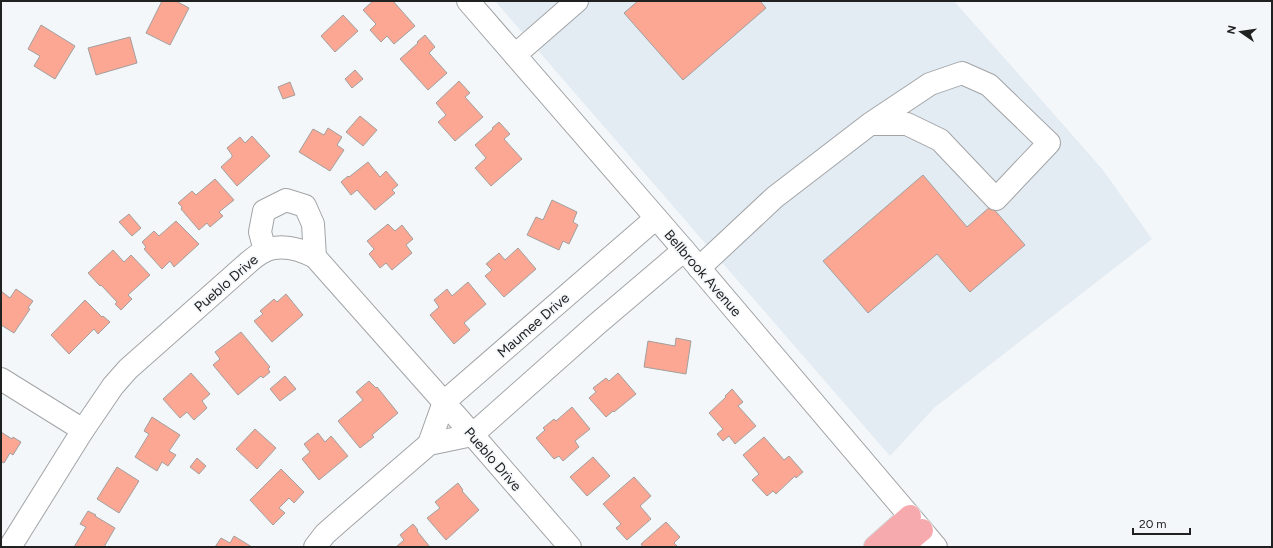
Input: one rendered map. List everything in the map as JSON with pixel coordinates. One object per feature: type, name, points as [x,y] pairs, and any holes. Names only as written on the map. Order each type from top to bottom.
[{"type":"highway","points":[[875,547],[916,523]]},
{"type":"highway","points":[[902,547],[916,523]]},
{"type":"street","name":"Bellbrook Avenue","points":[[468,1],[684,250],[936,547]]},
{"type":"street","points":[[515,55],[577,1]]},
{"type":"street","points":[[699,268],[775,197],[870,124],[930,84],[962,73],[989,86],[1049,143],[996,199],[940,140],[907,124],[870,124]]},
{"type":"street","points":[[265,251],[260,232],[264,211],[286,200],[305,206],[313,224],[315,257]]},
{"type":"street","name":"Maumee Drive","points":[[429,444],[444,402],[656,218]]},
{"type":"street","name":"Pueblo Drive","points":[[10,547],[83,430],[113,386],[128,369],[250,261],[265,251],[277,247],[292,248],[303,251],[315,257],[570,547]]},
{"type":"street","name":"Maumee Drive","points":[[315,547],[325,534],[429,444],[472,435],[597,324],[684,250]]},
{"type":"street","points":[[1,379],[83,430]]},
{"type":"shaded area","points":[[495,1],[954,1],[1103,170],[1152,239],[934,408],[890,456]]},
{"type":"building","points":[[162,1],[176,1],[189,8],[170,45],[146,33]]},
{"type":"building","points":[[373,1],[393,1],[415,26],[394,44],[387,36],[381,42],[370,30],[376,24],[363,10]]},
{"type":"building","points":[[638,1],[760,1],[766,8],[683,80],[624,13]]},
{"type":"building","points":[[343,15],[358,31],[335,52],[321,36]]},
{"type":"building","points":[[41,25],[75,46],[55,79],[34,66],[40,56],[28,49]]},
{"type":"building","points":[[425,35],[435,47],[429,53],[447,73],[428,90],[400,59]]},
{"type":"building","points":[[130,37],[137,63],[96,75],[88,48]]},
{"type":"building","points":[[355,70],[363,79],[352,88],[345,79]]},
{"type":"building","points":[[459,81],[470,93],[465,97],[483,117],[455,141],[438,122],[446,115],[436,103]]},
{"type":"building","points":[[290,82],[295,95],[283,99],[278,87]]},
{"type":"building","points":[[360,116],[377,130],[363,146],[346,132]]},
{"type":"building","points":[[499,122],[510,134],[504,139],[522,159],[491,186],[475,168],[486,158],[475,145]]},
{"type":"building","points":[[328,128],[342,137],[337,145],[344,150],[330,171],[299,152],[313,129],[324,135]]},
{"type":"building","points":[[252,136],[270,156],[237,186],[221,167],[232,157],[227,148],[240,137],[245,143]]},
{"type":"building","points":[[368,162],[380,177],[386,171],[398,185],[392,190],[395,193],[375,210],[357,190],[351,195],[341,182]]},
{"type":"building","points":[[923,175],[967,227],[991,206],[1025,245],[970,292],[937,254],[868,313],[823,261]]},
{"type":"building","points":[[215,179],[234,200],[219,212],[223,216],[210,227],[207,223],[199,230],[181,209],[182,207],[178,203],[192,191],[196,195]]},
{"type":"building","points":[[552,200],[577,212],[573,222],[578,225],[569,244],[563,241],[559,250],[527,235],[536,217],[543,220]]},
{"type":"building","points":[[129,214],[141,228],[132,236],[119,222]]},
{"type":"building","points":[[176,221],[199,244],[174,267],[170,261],[162,269],[144,249],[146,247],[142,242],[154,231],[159,236]]},
{"type":"building","points":[[388,224],[395,231],[402,225],[413,239],[406,245],[412,253],[392,270],[386,263],[380,268],[369,254],[374,249],[367,241]]},
{"type":"building","points":[[518,248],[536,269],[504,297],[485,276],[492,270],[486,264],[499,253],[505,260]]},
{"type":"building","points":[[113,250],[124,262],[131,255],[150,275],[128,295],[132,299],[121,310],[115,304],[117,302],[88,273]]},
{"type":"building","points":[[468,282],[486,304],[464,323],[470,330],[454,344],[430,315],[439,307],[434,300],[447,289],[452,296]]},
{"type":"building","points":[[16,289],[33,301],[28,308],[30,309],[14,333],[1,325],[1,291],[10,298]]},
{"type":"building","points":[[286,294],[303,315],[272,342],[254,321],[263,314],[260,311],[274,299],[277,302]]},
{"type":"building","points":[[85,300],[102,317],[103,316],[110,322],[98,334],[94,329],[69,354],[51,335]]},
{"type":"building","points":[[241,332],[270,367],[268,369],[270,372],[263,378],[261,376],[238,395],[213,365],[220,359],[215,352]]},
{"type":"building","points":[[676,338],[691,341],[686,374],[644,367],[648,341],[675,346]]},
{"type":"building","points":[[191,373],[210,394],[202,401],[207,408],[194,420],[187,412],[180,418],[163,399]]},
{"type":"building","points":[[618,373],[636,394],[606,417],[589,398],[596,392],[593,388],[606,378],[609,381]]},
{"type":"building","points":[[285,376],[296,389],[280,401],[270,389]]},
{"type":"building","points":[[369,381],[376,388],[377,387],[398,413],[372,435],[374,437],[360,448],[338,421],[363,400],[356,392]]},
{"type":"building","points":[[732,389],[743,402],[738,406],[756,426],[735,444],[729,436],[723,441],[717,434],[723,429],[709,413],[726,397],[725,396]]},
{"type":"building","points":[[572,407],[590,429],[575,441],[579,447],[563,461],[559,456],[554,459],[536,438],[545,430],[543,428],[554,419],[556,421]]},
{"type":"building","points":[[152,417],[180,435],[169,451],[176,455],[168,466],[162,462],[157,471],[135,457],[149,434],[144,431]]},
{"type":"building","points":[[255,429],[276,448],[257,469],[236,449]]},
{"type":"building","points":[[1,432],[12,439],[13,437],[21,442],[13,455],[10,453],[4,463],[1,463]]},
{"type":"building","points":[[318,433],[325,442],[331,436],[348,456],[319,480],[302,459],[310,452],[304,444]]},
{"type":"building","points":[[764,437],[784,460],[789,456],[803,472],[796,478],[795,476],[776,494],[773,491],[767,496],[752,480],[759,474],[743,455]]},
{"type":"building","points":[[593,457],[610,476],[587,496],[570,477]]},
{"type":"building","points":[[197,458],[206,466],[199,474],[190,467]]},
{"type":"building","points":[[117,467],[139,481],[119,513],[97,499]]},
{"type":"building","points":[[281,469],[304,492],[294,503],[289,498],[279,508],[285,513],[273,525],[250,500]]},
{"type":"building","points":[[634,477],[651,496],[640,506],[651,519],[627,540],[616,528],[621,524],[603,504]]},
{"type":"building","points":[[458,483],[463,490],[462,491],[479,510],[446,540],[427,518],[440,508],[435,502]]},
{"type":"building","points":[[88,511],[115,528],[104,547],[74,547],[86,527],[80,524]]},
{"type":"building","points":[[666,522],[680,537],[674,543],[678,547],[643,547],[641,544]]},
{"type":"building","points":[[413,524],[430,547],[396,547],[404,540],[400,535]]},
{"type":"building","points":[[234,536],[252,547],[215,547],[221,538],[230,543]]}]
